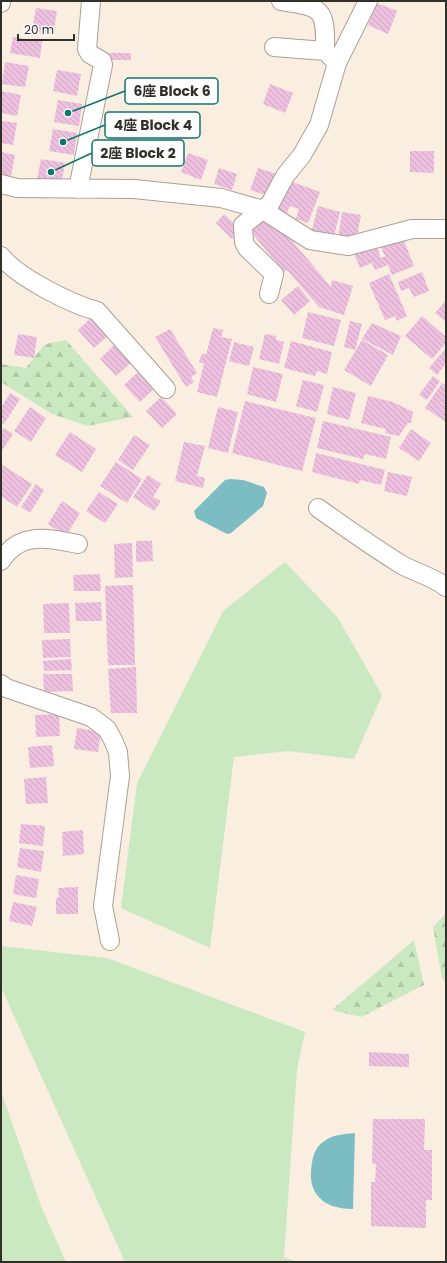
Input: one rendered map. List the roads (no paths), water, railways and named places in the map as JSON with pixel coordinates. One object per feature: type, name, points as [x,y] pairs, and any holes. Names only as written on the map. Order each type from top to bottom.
[{"type":"street","points":[[78,189],[102,65],[102,61],[90,54],[87,48],[91,1]]},
{"type":"street","points":[[269,294],[274,274],[247,248],[243,234],[243,225],[270,204],[285,176],[302,155],[319,125],[331,57],[326,25],[320,13],[310,5],[281,1]]},
{"type":"street","points":[[331,57],[368,1]]},
{"type":"street","points":[[274,47],[331,57]]},
{"type":"street","points":[[1,184],[18,188],[134,189],[222,198],[263,210],[310,240],[348,246],[412,229],[446,229]]},
{"type":"street","points":[[1,256],[7,264],[40,285],[83,308],[97,312],[166,388]]},
{"type":"street","points":[[318,508],[379,551],[416,572],[437,580],[446,587]]},
{"type":"street","points":[[1,561],[21,542],[44,537],[78,544]]},
{"type":"street","points":[[1,684],[6,688],[91,717],[108,729],[113,740],[118,752],[120,776],[103,906],[110,941]]},
{"type":"water","points":[[225,480],[243,480],[264,487],[267,493],[263,506],[231,533],[227,534],[196,518],[194,511]]},
{"type":"water","points":[[355,1133],[353,1209],[334,1206],[319,1198],[312,1183],[311,1174],[314,1154],[321,1144],[338,1135]]},
{"type":"place","name":"6座 Block 6","points":[[68,113]]},
{"type":"place","name":"4座 Block 4","points":[[63,142]]},
{"type":"place","name":"2座 Block 2","points":[[51,172]]}]
